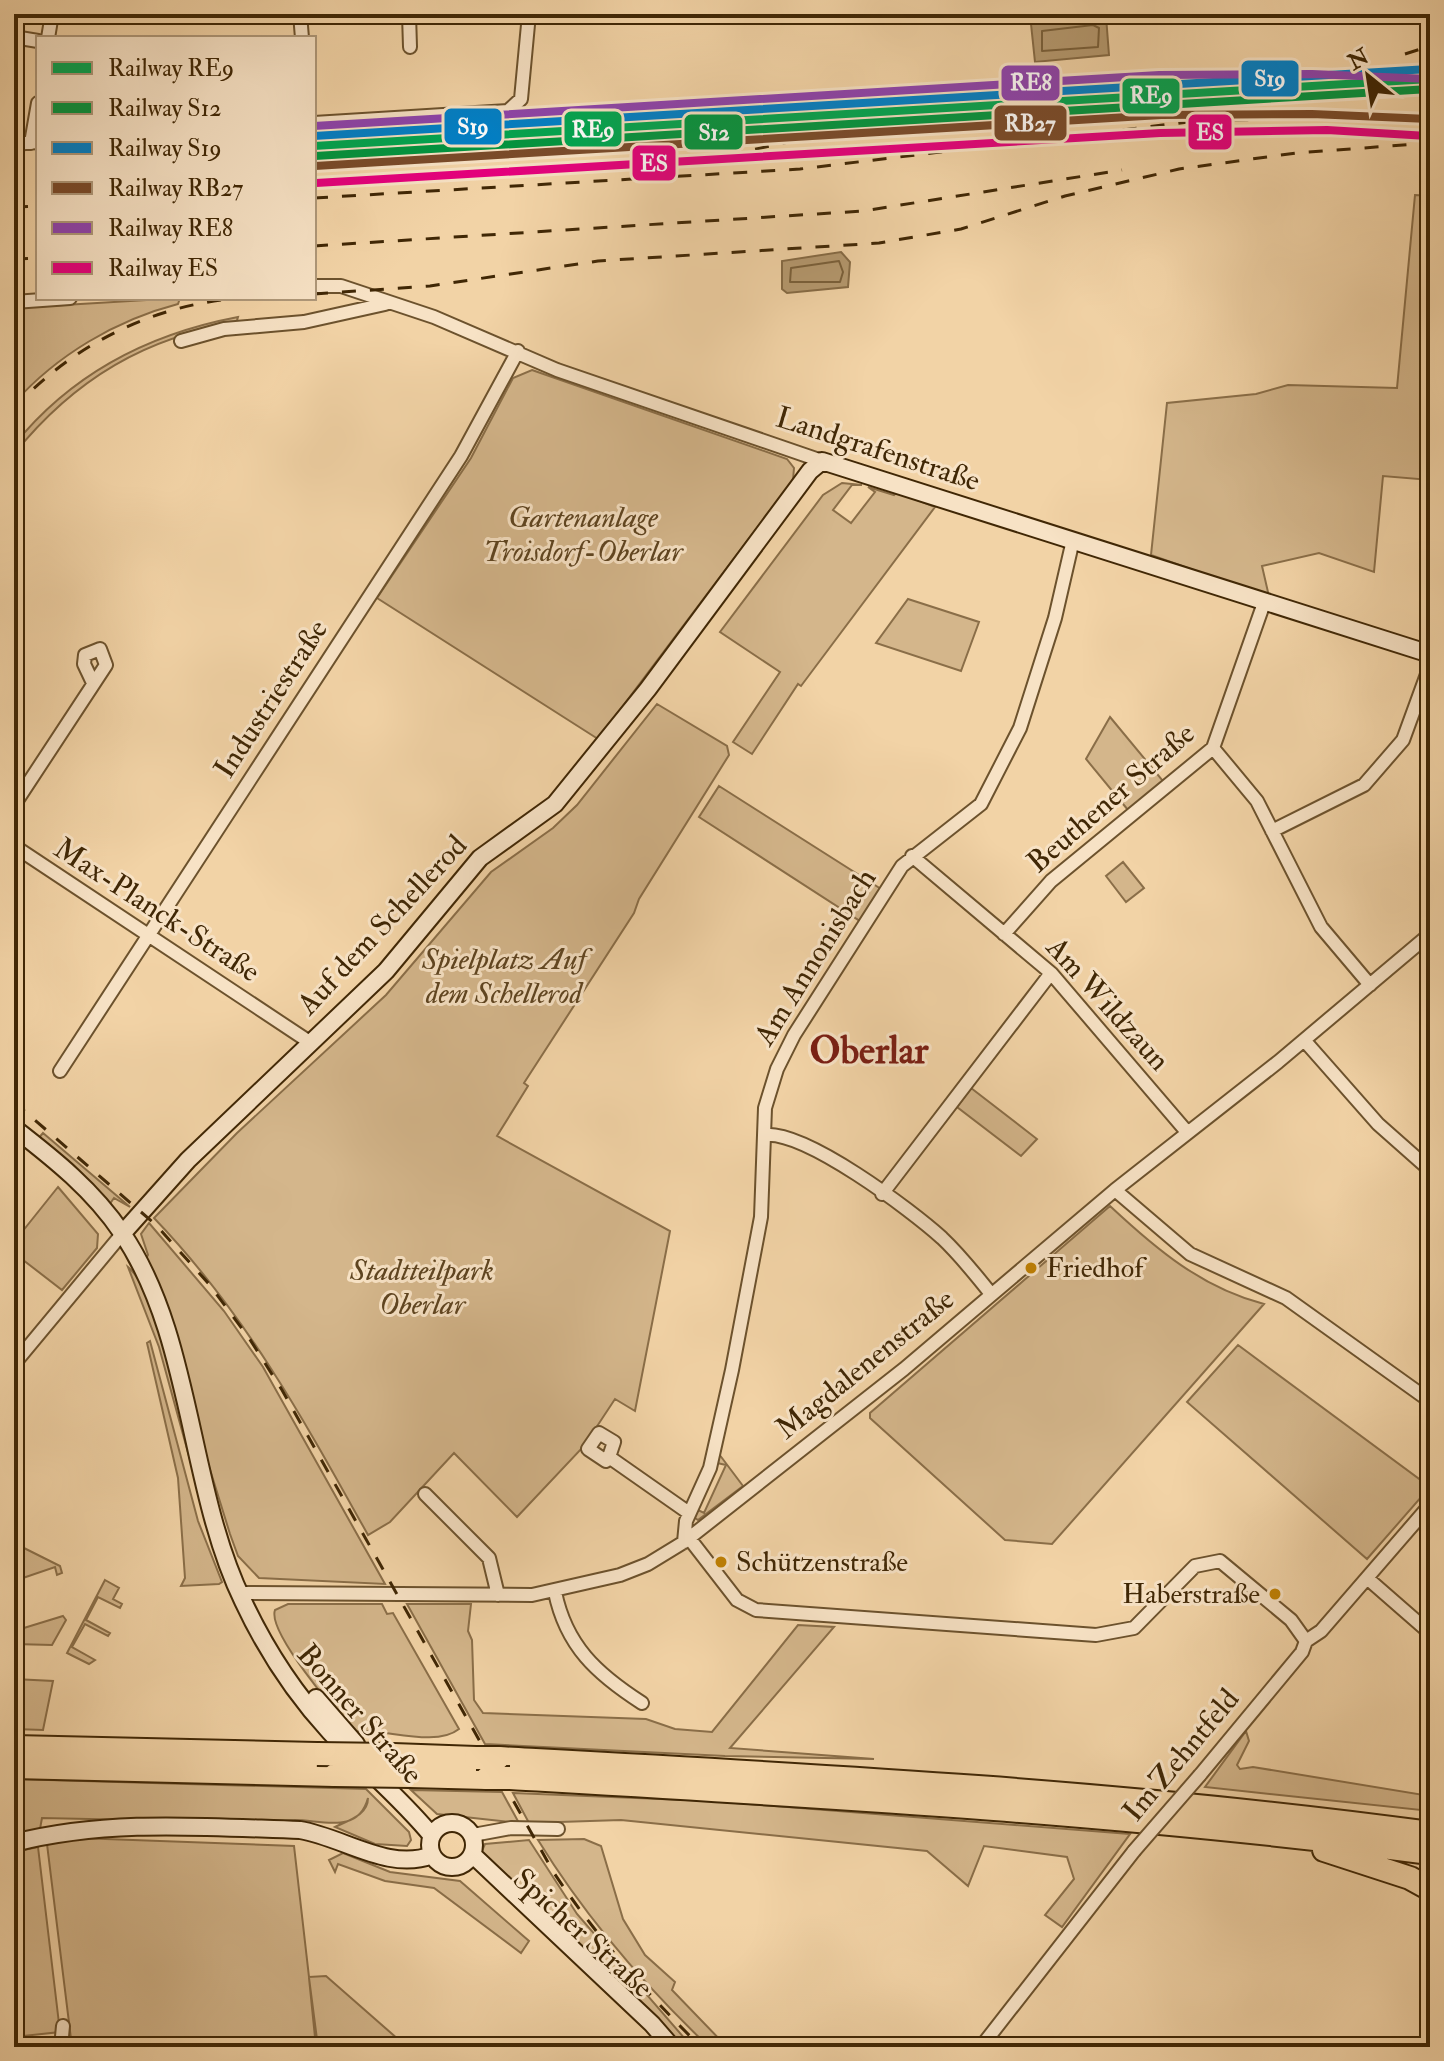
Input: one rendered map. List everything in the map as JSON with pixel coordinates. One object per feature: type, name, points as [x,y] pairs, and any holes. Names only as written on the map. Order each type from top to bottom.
[{"type":"highway","points":[[14,1747],[487,1758],[917,1780],[1131,1799],[1430,1833]]},
{"type":"highway","points":[[14,1767],[499,1778],[936,1803],[1286,1834],[1430,1853]]},
{"type":"highway","points":[[1286,1834],[1410,1878],[1430,1889]]},
{"type":"street","points":[[48,36],[52,14]]},
{"type":"street","points":[[198,14],[226,14]]},
{"type":"street","points":[[300,14],[302,36]]},
{"type":"street","points":[[409,14],[410,47]]},
{"type":"street","points":[[316,123],[501,113],[521,99],[529,14]]},
{"type":"street","points":[[14,37],[36,41]]},
{"type":"street","points":[[14,144],[35,142]]},
{"type":"street","name":"Landgrafenstraße","points":[[316,286],[341,286],[518,351],[607,388],[822,461],[1430,654]]},
{"type":"street","points":[[14,302],[42,300]]},
{"type":"street","points":[[181,341],[224,329],[304,322],[388,303]]},
{"type":"street","name":"Industriestraße","points":[[60,1071],[461,456],[518,351]]},
{"type":"street","name":"Auf dem Schellerod","points":[[122,1234],[188,1160],[386,971],[480,858],[536,820],[572,786],[810,471],[822,461]]},
{"type":"street","name":"Am Annonisbach","points":[[686,1540],[689,1513],[710,1468],[761,1217],[764,1135],[770,1088],[786,1050],[912,856],[980,806],[1020,728],[1055,618],[1073,540]]},
{"type":"street","name":"Beuthener Straße","points":[[1004,934],[1051,881],[1213,748],[1265,600]]},
{"type":"street","points":[[1272,831],[1364,785],[1403,740],[1430,666]]},
{"type":"street","points":[[14,805],[93,683]]},
{"type":"street","points":[[1213,748],[1257,801],[1321,927],[1370,985]]},
{"type":"street","name":"Max-Planck-Straße","points":[[14,846],[311,1043]]},
{"type":"street","name":"Am Wildzaun","points":[[912,856],[1051,973],[1187,1132]]},
{"type":"street","name":"Magdalenenstraße","points":[[244,1593],[498,1595],[555,1592],[648,1564],[686,1540],[868,1398],[1115,1190],[1429,936]]},
{"type":"street","points":[[882,1194],[1051,973]]},
{"type":"street","points":[[1304,1040],[1378,1124],[1430,1170]]},
{"type":"street","name":"Bonner Straße","points":[[14,1128],[70,1172],[122,1234],[158,1308],[206,1486],[214,1530],[244,1593],[312,1693],[435,1832]]},
{"type":"street","points":[[764,1135],[780,1136],[816,1150],[882,1194],[943,1239],[991,1294]]},
{"type":"street","points":[[1115,1190],[1190,1254],[1286,1298],[1430,1401]]},
{"type":"street","points":[[14,1364],[122,1234]]},
{"type":"street","points":[[609,1457],[689,1513]]},
{"type":"street","points":[[425,1494],[489,1558],[498,1595]]},
{"type":"street","name":"Im Zehntfeld","points":[[981,2047],[1134,1851],[1302,1652],[1306,1641],[1321,1631],[1430,1505]]},
{"type":"street","points":[[686,1540],[737,1600],[756,1610],[1096,1635],[1134,1628],[1195,1566],[1220,1561],[1291,1620],[1306,1641]]},
{"type":"street","points":[[1367,1578],[1430,1633]]},
{"type":"street","points":[[555,1592],[563,1624],[576,1648],[597,1671],[642,1703]]},
{"type":"street","points":[[460,1824],[473,1835],[468,1860],[443,1866],[432,1855],[435,1832],[460,1824]]},
{"type":"street","points":[[14,1843],[66,1831],[132,1826],[300,1830],[400,1861],[432,1855]]},
{"type":"street","name":"Spicher Straße","points":[[473,1835],[511,1828],[558,1829]]},
{"type":"street","name":"Spicher Straße","points":[[468,1860],[669,2044]]},
{"type":"street","points":[[61,2047],[63,2026]]},
{"type":"green space","points":[[1415,195],[1430,196],[1430,480],[1383,476],[1374,572],[1319,553],[1262,566],[1268,592],[1264,595],[1151,555],[1167,403],[1256,394],[1288,385],[1397,388]]},
{"type":"green space","points":[[179,300],[178,304],[132,319],[68,355],[14,403],[14,308]]},
{"type":"green space","points":[[238,317],[236,324],[171,339],[112,367],[60,405],[14,454],[14,445],[61,397],[114,360],[173,334]]},
{"type":"green space","name":"Gartenanlage Troisdorf-Oberlar","points":[[532,370],[787,459],[794,468],[793,480],[598,739],[377,598],[471,458],[513,378]]},
{"type":"green space","points":[[842,483],[862,485],[852,485],[833,510],[851,523],[875,492],[868,487],[894,495],[897,492],[935,507],[801,686],[798,684],[752,754],[733,742],[780,672],[720,632],[823,495]]},
{"type":"green space","points":[[908,599],[979,622],[961,671],[876,643]]},
{"type":"green space","name":"Stadtteilpark Oberlar","points":[[657,704],[727,746],[729,755],[639,899],[634,913],[524,1083],[528,1086],[497,1136],[670,1231],[635,1411],[615,1399],[584,1446],[517,1517],[454,1453],[390,1522],[368,1535],[272,1369],[217,1292],[154,1218],[237,1133],[386,995],[491,872],[553,828],[577,805]]},
{"type":"green space","points":[[1110,717],[1163,781],[1128,810],[1086,759]]},
{"type":"green space","points":[[719,786],[881,889],[860,921],[699,817]]},
{"type":"green space","points":[[1123,862],[1144,888],[1126,902],[1106,876]]},
{"type":"green space","points":[[971,1088],[1037,1139],[1021,1156],[957,1107]]},
{"type":"green space","points":[[43,1133],[130,1207],[114,1198],[109,1205],[37,1140]]},
{"type":"green space","points":[[58,1187],[98,1234],[97,1248],[62,1290],[14,1253],[14,1242]]},
{"type":"green space","points":[[1110,1206],[1181,1265],[1220,1288],[1264,1304],[1052,1544],[1005,1540],[870,1418],[870,1413]]},
{"type":"green space","points":[[149,1223],[224,1311],[263,1367],[385,1584],[259,1578],[238,1556],[145,1260],[148,1255],[141,1234]]},
{"type":"green space","points":[[128,1267],[140,1282],[162,1340],[201,1500],[159,1347]]},
{"type":"green space","points":[[150,1341],[198,1521],[222,1582],[219,1584],[181,1586],[185,1578],[178,1478],[147,1343]]},
{"type":"green space","points":[[1238,1345],[1430,1487],[1367,1559],[1187,1402]]},
{"type":"green space","points":[[719,1454],[743,1486],[698,1520],[692,1516],[696,1509],[704,1513],[726,1465],[717,1463]]},
{"type":"green space","points":[[14,1543],[60,1566],[62,1573],[57,1575],[55,1567],[14,1581]]},
{"type":"green space","points":[[105,1580],[119,1588],[113,1599],[122,1604],[120,1608],[98,1597],[86,1620],[110,1633],[108,1636],[85,1624],[72,1647],[95,1660],[89,1664],[67,1653]]},
{"type":"green space","points":[[288,1604],[382,1604],[387,1614],[393,1613],[459,1729],[435,1737],[354,1732],[305,1672],[282,1636],[275,1621],[275,1610]]},
{"type":"green space","points":[[407,1604],[471,1604],[468,1631],[472,1640],[474,1700],[483,1713],[646,1719],[675,1729],[712,1732],[798,1625],[834,1627],[730,1748],[874,1759],[725,1756],[485,1744]]},
{"type":"green space","points":[[63,1616],[66,1620],[52,1645],[14,1644],[14,1631]]},
{"type":"green space","points":[[14,1679],[53,1681],[43,1730],[14,1729]]},
{"type":"green space","points":[[1246,1731],[1249,1741],[1237,1765],[1240,1769],[1253,1767],[1430,1796],[1430,1811],[1205,1787]]},
{"type":"green space","points":[[14,1779],[366,1789],[409,1832],[411,1840],[407,1846],[375,1844],[335,1827],[350,1820],[341,1823],[290,1820],[279,1823],[42,1818],[40,1829],[14,1835],[14,1809],[17,1809],[14,1807]]},
{"type":"green space","points":[[411,1790],[502,1792],[519,1823],[437,1814]]},
{"type":"green space","points":[[513,1793],[710,1801],[1130,1834],[1062,1927],[1045,1915],[1074,1879],[1067,1857],[984,1846],[968,1886],[927,1851],[621,1820],[529,1823]]},
{"type":"green space","points":[[78,1838],[294,1846],[309,1977],[326,1976],[407,2047],[318,2047],[309,1978],[316,2047],[72,2047],[47,1844]]},
{"type":"green space","points":[[584,1839],[601,1846],[623,1919],[645,1955],[675,1982],[672,1990],[727,2047],[709,2047],[661,1999],[596,1923],[538,1840]]},
{"type":"green space","points":[[529,1840],[577,1914],[692,2047],[684,2047],[542,1917],[481,1853],[485,1844]]},
{"type":"green space","points":[[38,1847],[60,2032],[14,2037],[14,1852]]},
{"type":"green space","points":[[343,1853],[390,1872],[460,1881],[529,1941],[521,1953],[434,1888],[385,1881],[338,1864],[335,1872],[329,1860]]},
{"type":"water","points":[[1106,16],[1109,55],[1035,62],[1031,24]]},
{"type":"water","points":[[841,252],[850,262],[848,287],[787,293],[782,289],[782,261]]},
{"type":"railway","points":[[1405,54],[1430,46]]},
{"type":"railway","points":[[673,167],[872,124],[954,115]]},
{"type":"railway","points":[[316,198],[800,169],[1196,121],[1430,115]]},
{"type":"railway","points":[[316,294],[430,286],[598,261],[879,243],[961,229],[1065,196],[1179,169],[1296,153],[1430,143]]},
{"type":"railway","points":[[316,246],[863,211],[1122,170]]},
{"type":"railway","points":[[14,207],[36,206]]},
{"type":"railway","points":[[14,259],[36,258]]},
{"type":"railway","points":[[14,408],[63,365],[118,331],[178,309],[226,300]]},
{"type":"railway","points":[[14,1102],[156,1225],[209,1284],[249,1338],[282,1390],[554,1873],[623,1964],[701,2047]]},
{"type":"rail line","name":"S19","points":[[316,136],[1429,69]]},
{"type":"rail line","name":"RE8","points":[[316,126],[1159,75],[1312,74],[1430,79]]},
{"type":"rail line","name":"RE9","points":[[316,146],[1430,79]]},
{"type":"rail line","name":"S12","points":[[316,156],[1430,89]]},
{"type":"rail line","name":"RB27","points":[[316,166],[1161,115],[1312,114],[1429,119]]},
{"type":"rail line","name":"ES","points":[[316,183],[1160,133],[1327,130],[1428,136]]},
{"type":"place","name":"Friedhof","points":[[1031,1268]]},
{"type":"place","name":"Schützenstraße","points":[[721,1562]]},
{"type":"place","name":"Haberstraße","points":[[1275,1594]]},
{"type":"district","name":"Oberlar","points":[[869,1051]]},
{"type":"park label","name":"Spielplatz Auf dem Schellerod","points":[[504,976]]}]
